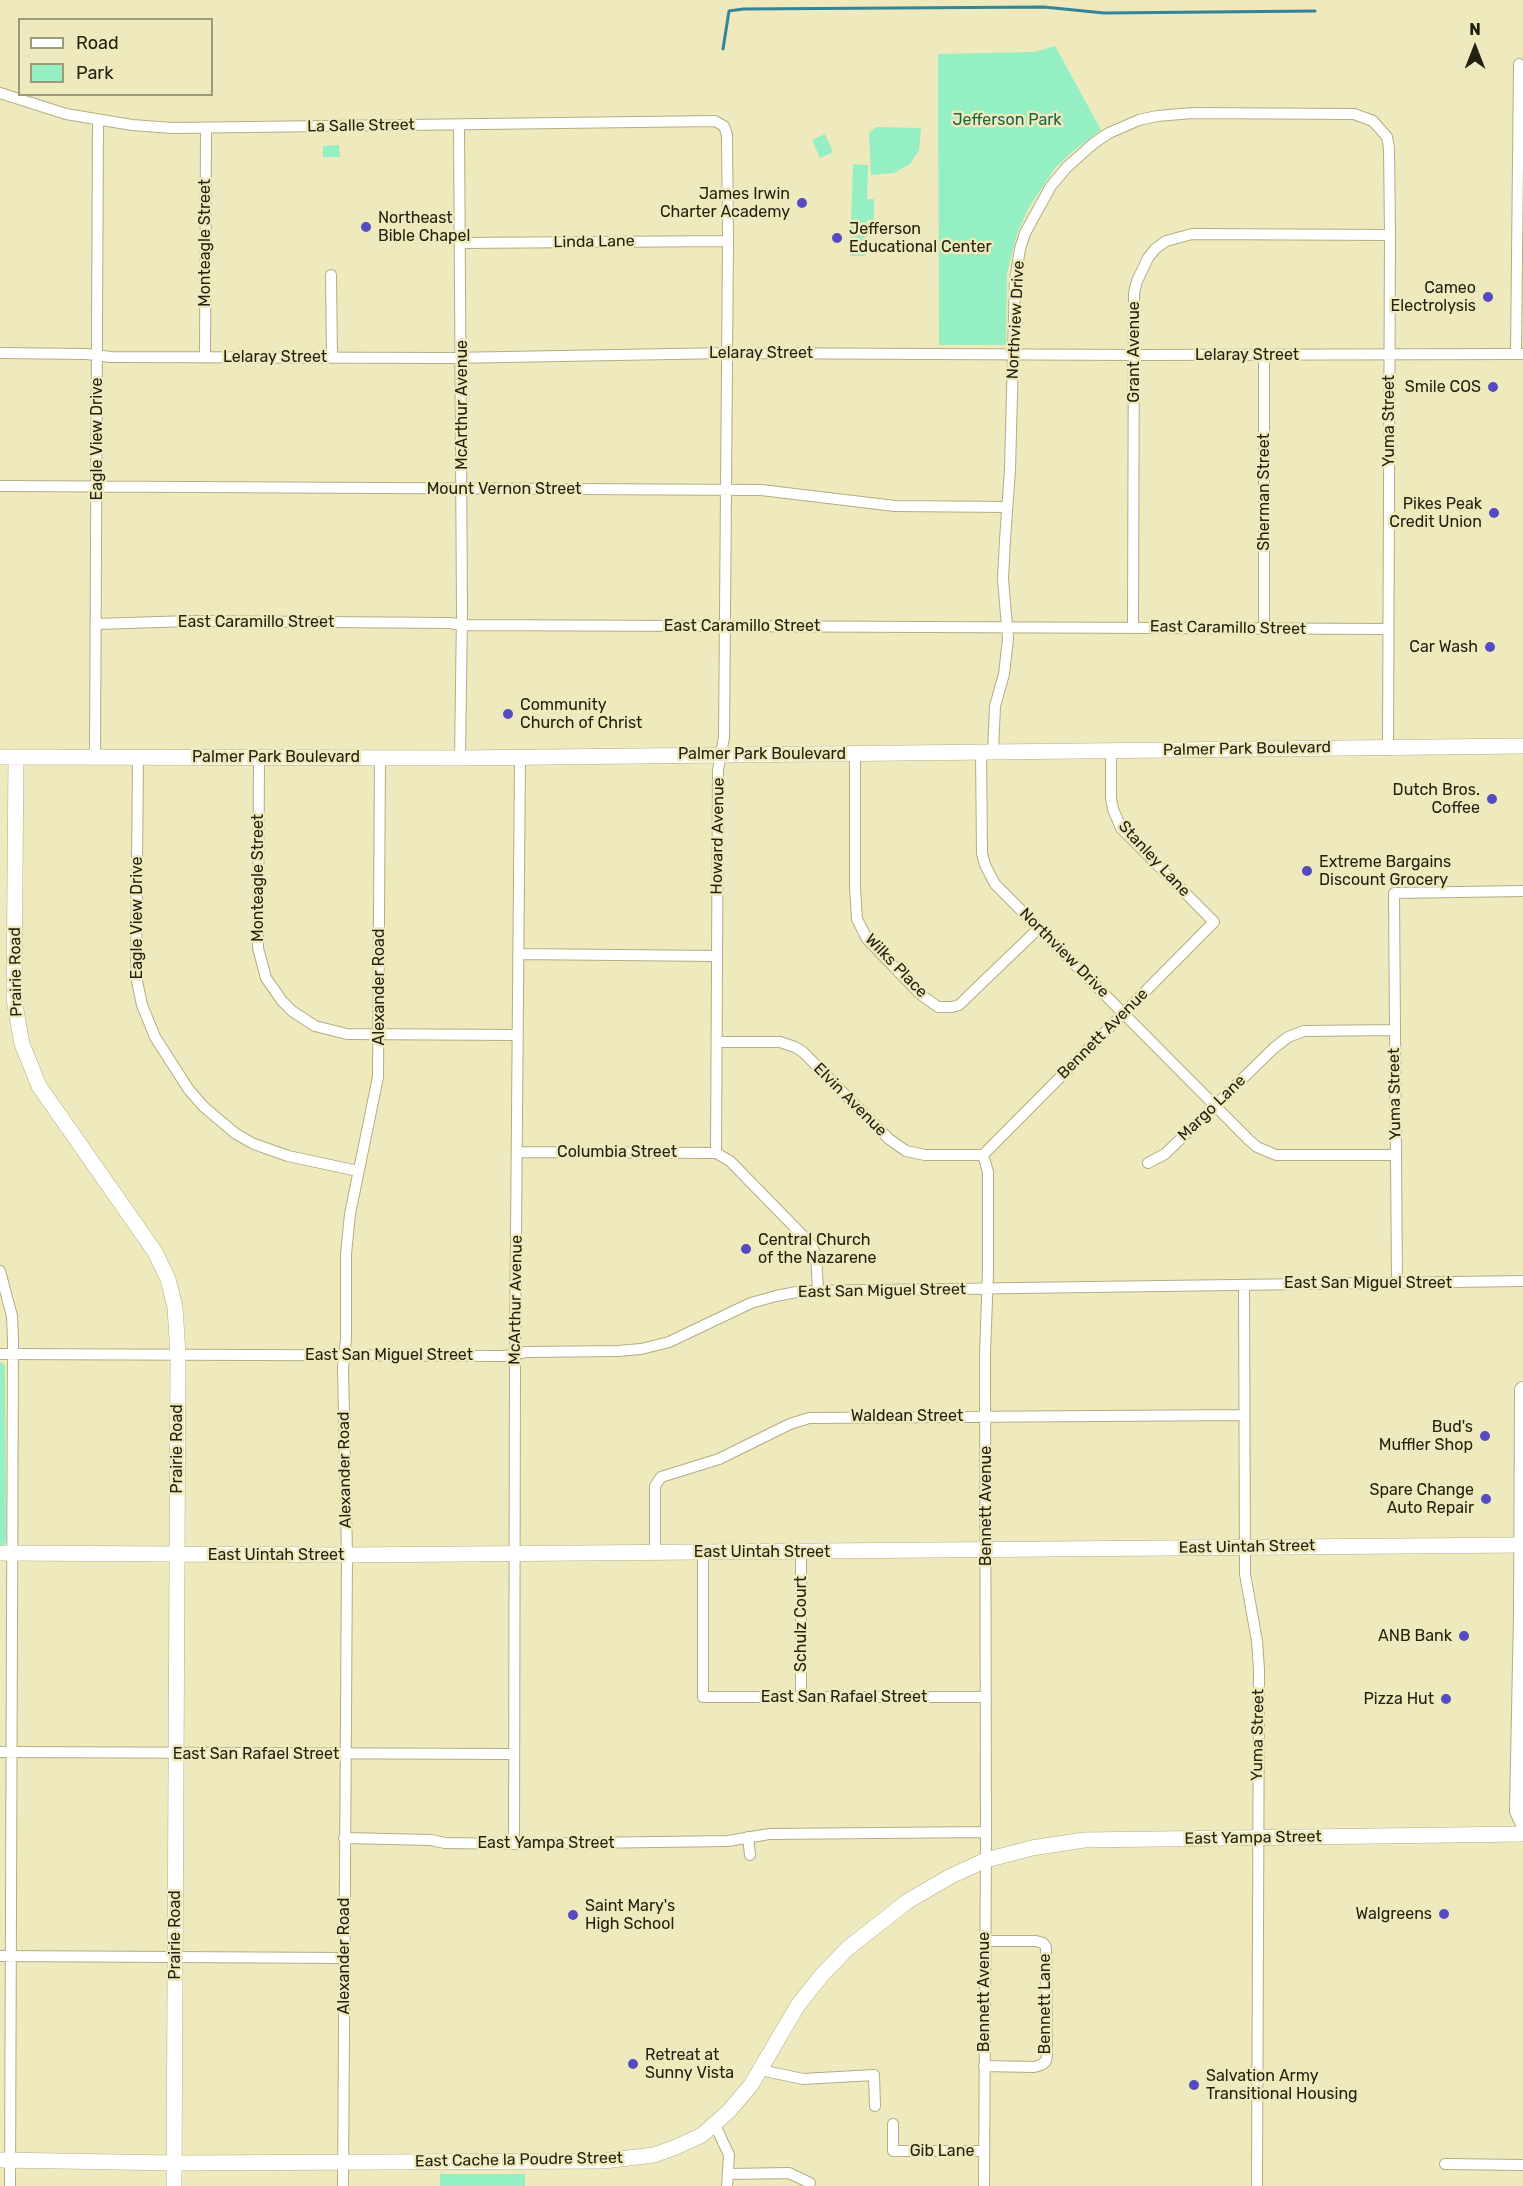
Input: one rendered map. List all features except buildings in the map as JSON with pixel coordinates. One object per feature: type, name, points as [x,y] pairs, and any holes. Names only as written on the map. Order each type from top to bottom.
[{"type":"main road","points":[[1523,1390],[1523,1545],[1518,1811],[1523,1822]]},
{"type":"street","points":[[1519,64],[1521,83],[1520,354]]},
{"type":"street","name":"La Salle Street","points":[[0,95],[66,114],[98,120],[206,129],[715,121],[724,126]]},
{"type":"street","name":"Northview Drive","points":[[1354,114],[1174,114],[1140,120],[1109,133],[1079,156],[1051,186],[1025,233],[1015,280],[1004,579],[1008,639],[1004,674],[995,705],[987,751],[982,840],[984,864],[995,884],[1257,1147],[1276,1155],[1396,1155]]},
{"type":"street","name":"Yuma Street","points":[[1354,114],[1373,121],[1387,137],[1389,148],[1388,747]]},
{"type":"street","name":"Eagle View Drive","points":[[95,757],[98,120]]},
{"type":"street","name":"McArthur Avenue","points":[[459,125],[462,358],[460,758]]},
{"type":"street","name":"Howard Avenue","points":[[716,1152],[718,770],[724,737],[725,626],[728,135],[724,126]]},
{"type":"street","name":"Monteagle Street","points":[[205,357],[206,129]]},
{"type":"street","name":"Grant Avenue","points":[[1133,627],[1134,293],[1148,258],[1155,249],[1167,241],[1192,234],[1390,235]]},
{"type":"street","name":"Linda Lane","points":[[460,243],[728,241]]},
{"type":"street","points":[[331,275],[332,357]]},
{"type":"street","name":"Lelaray Street","points":[[0,353],[97,356],[462,358],[727,352],[1134,355],[1520,354]]},
{"type":"street","name":"Sherman Street","points":[[1264,355],[1264,629]]},
{"type":"street","name":"Mount Vernon Street","points":[[0,486],[761,490],[895,506],[1007,507]]},
{"type":"street","name":"East Caramillo Street","points":[[96,624],[190,621],[450,623],[462,625],[1388,629]]},
{"type":"street","name":"Palmer Park Boulevard","points":[[8,757],[460,758],[1523,746]]},
{"type":"street","name":"Stanley Lane","points":[[1111,751],[1111,798],[1121,828],[1214,922]]},
{"type":"street","name":"Wilks Place","points":[[855,753],[857,919],[867,939],[920,993],[938,1007],[959,1005],[1039,928]]},
{"type":"street","name":"Prairie Road","points":[[8,757],[14,999],[22,1044],[39,1086],[155,1252],[168,1279],[175,1307],[178,1355],[174,2186]]},
{"type":"street","name":"Eagle View Drive","points":[[138,757],[136,976],[142,1005],[155,1037],[189,1090],[204,1107],[236,1134],[254,1144],[288,1156],[358,1171]]},
{"type":"street","name":"Monteagle Street","points":[[259,757],[257,936],[266,978],[273,990],[292,1011],[315,1026],[347,1034],[379,1036],[517,1035]]},
{"type":"street","name":"McArthur Avenue","points":[[514,1844],[520,757]]},
{"type":"street","name":"Alexander Road","points":[[343,2186],[347,1555],[344,1355],[346,1254],[350,1214],[378,1077],[380,758]]},
{"type":"street","points":[[1395,1030],[1394,893],[1523,891]]},
{"type":"street","name":"Bennett Avenue","points":[[984,2186],[988,1172],[983,1155],[1214,922]]},
{"type":"street","points":[[518,954],[716,956]]},
{"type":"street","name":"Yuma Street","points":[[1274,1048],[1288,1037],[1304,1031],[1395,1030],[1397,1282]]},
{"type":"street","name":"Elvin Avenue","points":[[718,1042],[780,1042],[795,1047],[803,1052],[889,1139],[906,1151],[925,1155],[983,1155]]},
{"type":"street","name":"Margo Lane","points":[[1148,1163],[1165,1154],[1274,1048]]},
{"type":"street","name":"Columbia Street","points":[[517,1152],[716,1152]]},
{"type":"street","points":[[716,1152],[730,1161],[809,1242],[816,1255],[818,1290]]},
{"type":"street","points":[[0,1271],[12,1316],[6,1553],[5,1956],[5,2160],[10,2186]]},
{"type":"street","name":"East San Miguel Street","points":[[0,1354],[505,1356],[531,1352],[618,1351],[640,1349],[682,1336],[751,1303],[776,1296],[818,1290],[1523,1281]]},
{"type":"street","name":"Yuma Street","points":[[1244,1285],[1246,1584],[1259,1655],[1257,2186]]},
{"type":"street","name":"Waldean Street","points":[[655,1553],[655,1486],[661,1477],[667,1473],[719,1459],[790,1424],[809,1418],[1244,1415]]},
{"type":"street","name":"East Uintah Street","points":[[6,1553],[347,1555],[1523,1545]]},
{"type":"street","name":"East San Rafael Street","points":[[703,1552],[703,1697],[986,1697]]},
{"type":"street","name":"Schulz Court","points":[[801,1552],[801,1697]]},
{"type":"street","name":"East San Rafael Street","points":[[6,1752],[513,1754]]},
{"type":"street","name":"East Yampa Street","points":[[344,1838],[514,1844],[728,1841],[769,1834],[986,1832]]},
{"type":"street","name":"East Yampa Street","points":[[986,1860],[1032,1848],[1084,1840],[1523,1834]]},
{"type":"street","points":[[748,1837],[750,1855]]},
{"type":"street","name":"East Cache la Poudre Street","points":[[5,2160],[174,2163],[617,2160],[654,2155],[702,2135],[739,2101],[798,2006],[822,1975],[848,1948],[909,1901],[951,1876],[986,1860]]},
{"type":"street","name":"Bennett Lane","points":[[984,1941],[1036,1941],[1046,1947],[1047,2055],[1046,2061],[1034,2067],[984,2066]]},
{"type":"street","points":[[5,1956],[344,1958]]},
{"type":"street","points":[[760,2070],[803,2079],[874,2075],[875,2106]]},
{"type":"street","name":"Gib Lane","points":[[893,2124],[893,2151],[983,2151]]},
{"type":"street","points":[[715,2125],[729,2155],[728,2180],[789,2173],[810,2183]]},
{"type":"street","points":[[1445,2164],[1523,2165]]},
{"type":"green space","name":"Jefferson Park","points":[[1055,46],[1101,130],[1055,168],[1028,209],[1017,234],[1007,273],[1006,345],[939,345],[938,54],[1034,52]]},
{"type":"green space","points":[[876,127],[921,128],[919,150],[910,164],[894,173],[871,175],[869,133]]},
{"type":"green space","points":[[825,134],[833,152],[820,158],[812,140]]},
{"type":"green space","points":[[339,145],[340,157],[323,157],[323,146]]},
{"type":"green space","points":[[853,164],[868,165],[867,199],[874,199],[874,220],[867,220],[866,256],[850,256]]},
{"type":"green space","points":[[0,1362],[5,1365],[6,1542],[2,1547],[0,1547]]},
{"type":"green space","points":[[440,2174],[525,2174],[525,2186],[440,2186]]},
{"type":"waterway","points":[[723,49],[729,11],[743,9],[1044,7],[1104,13],[1315,11]]},
{"type":"place","name":"James Irwin Charter Academy","points":[[802,203]]},
{"type":"place","name":"Northeast Bible Chapel","points":[[366,227]]},
{"type":"place","name":"Jefferson Educational Center","points":[[837,238]]},
{"type":"place","name":"Cameo Electrolysis","points":[[1488,297]]},
{"type":"place","name":"Smile COS","points":[[1493,387]]},
{"type":"place","name":"Pikes Peak Credit Union","points":[[1494,513]]},
{"type":"place","name":"Car Wash","points":[[1490,647]]},
{"type":"place","name":"Community Church of Christ","points":[[508,714]]},
{"type":"place","name":"Dutch Bros. Coffee","points":[[1492,799]]},
{"type":"place","name":"Extreme Bargains Discount Grocery","points":[[1307,871]]},
{"type":"place","name":"Central Church of the Nazarene","points":[[746,1249]]},
{"type":"place","name":"Bud's Muffler Shop","points":[[1485,1436]]},
{"type":"place","name":"Spare Change Auto Repair","points":[[1486,1499]]},
{"type":"place","name":"ANB Bank","points":[[1464,1636]]},
{"type":"place","name":"Pizza Hut","points":[[1446,1699]]},
{"type":"place","name":"Walgreens","points":[[1444,1914]]},
{"type":"place","name":"Saint Mary's High School","points":[[573,1915]]},
{"type":"place","name":"Retreat at Sunny Vista","points":[[633,2064]]},
{"type":"place","name":"Salvation Army Transitional Housing","points":[[1194,2085]]}]
